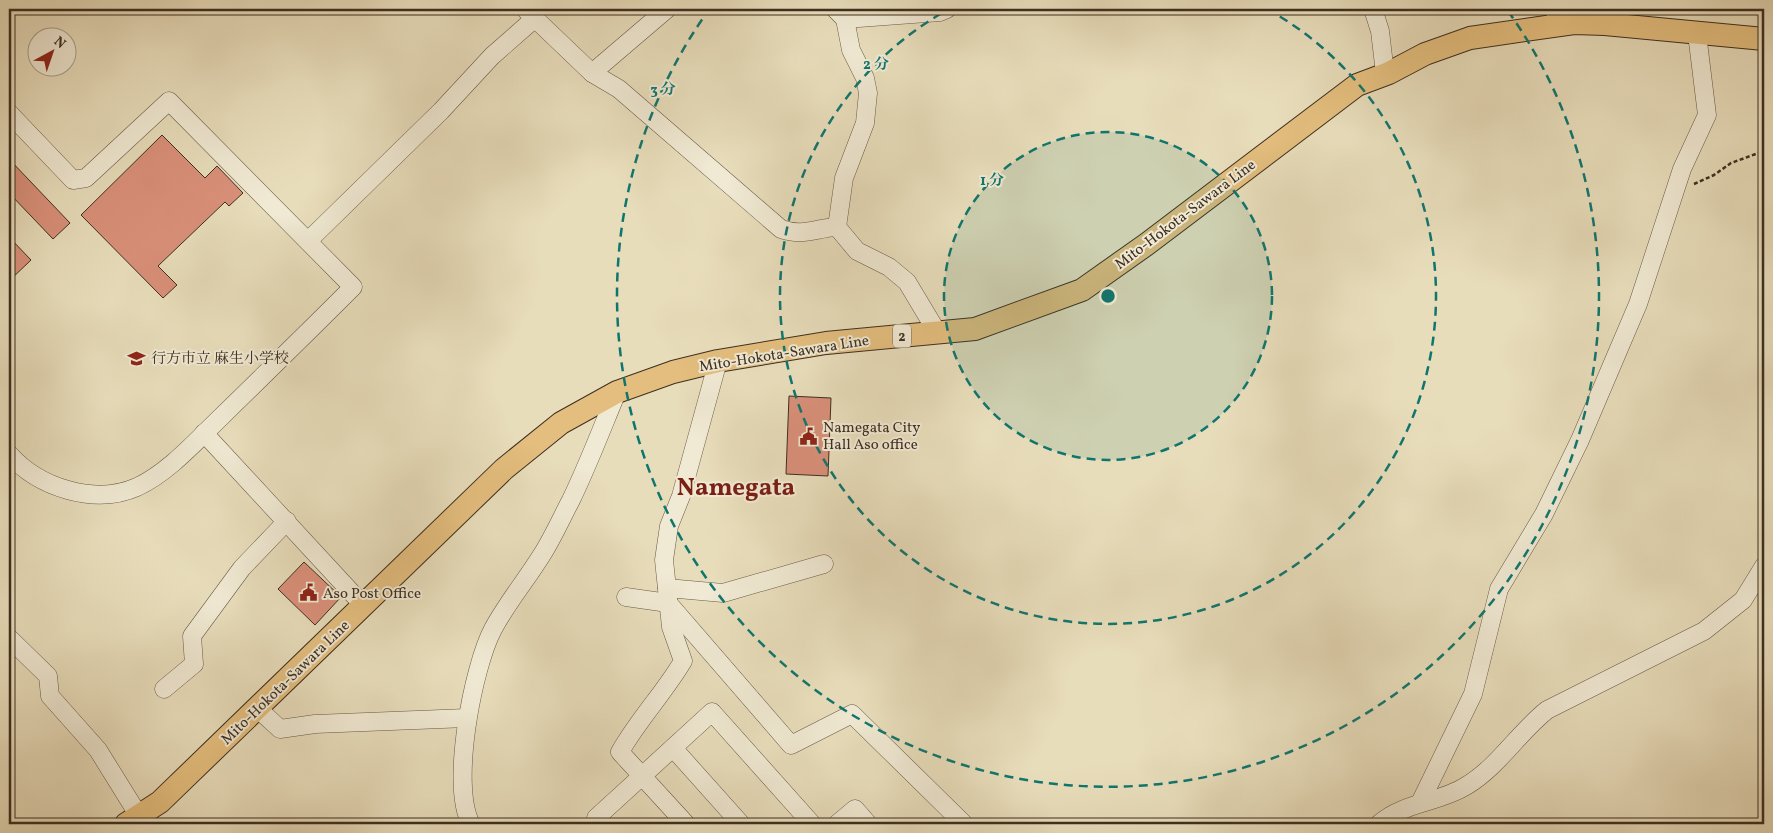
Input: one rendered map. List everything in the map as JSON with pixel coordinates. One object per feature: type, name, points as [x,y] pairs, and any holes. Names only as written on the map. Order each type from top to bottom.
[{"type":"main road","name":"Mito-Hokota-Sawara Line","points":[[133,820],[160,802],[504,469],[561,423],[617,392],[673,372],[718,360],[826,343],[975,329],[1082,290],[1147,244],[1357,85],[1389,73],[1425,54],[1470,38],[1574,23],[1605,24],[1764,39]]},
{"type":"street","points":[[592,73],[667,9]]},
{"type":"street","points":[[837,227],[844,178],[865,123],[868,93],[865,78],[852,50],[840,14],[940,12],[946,9]]},
{"type":"street","points":[[1373,9],[1380,31],[1384,65],[1389,73]]},
{"type":"street","points":[[1553,9],[1574,23]]},
{"type":"street","points":[[308,241],[441,111],[530,14],[592,73],[619,89],[781,229],[794,234],[807,233],[826,227],[837,227],[857,250],[889,267],[907,282],[937,332]]},
{"type":"street","points":[[1420,803],[1473,694],[1499,589],[1544,514],[1580,440],[1638,304],[1682,170],[1707,115],[1697,34]]},
{"type":"street","points":[[9,113],[73,180],[86,178],[169,100],[353,287],[174,461],[136,487],[108,493],[75,491],[54,486],[19,466],[9,454]]},
{"type":"street","points":[[686,824],[620,752],[630,734],[672,679],[683,661],[671,627],[664,560],[669,526],[681,496],[718,360]]},
{"type":"street","points":[[470,824],[462,793],[462,770],[467,718],[485,649],[493,630],[545,551],[571,499],[617,392]]},
{"type":"street","points":[[204,433],[288,521],[364,606]]},
{"type":"street","points":[[164,689],[194,664],[192,636],[242,568],[288,521]]},
{"type":"street","points":[[626,597],[723,593],[824,564]]},
{"type":"street","points":[[1379,824],[1385,819],[1420,803],[1464,787],[1484,774],[1528,725],[1548,710],[1704,631],[1743,600],[1764,566]]},
{"type":"street","points":[[667,596],[791,745],[852,714],[964,824]]},
{"type":"street","points":[[9,638],[48,676],[50,696],[98,750],[133,820]]},
{"type":"street","points":[[258,709],[280,728],[315,724],[467,718]]},
{"type":"street","points":[[596,818],[712,712],[812,824]]},
{"type":"street","points":[[673,748],[741,824]]},
{"type":"street","points":[[837,824],[855,809],[868,824]]},
{"type":"path","points":[[1673,197],[1714,175],[1730,163],[1764,151]]},
{"type":"building","points":[[162,135],[205,178],[217,166],[243,193],[229,206],[225,202],[158,266],[177,285],[163,298],[81,215]]},
{"type":"building","points":[[9,159],[70,223],[53,239],[9,193]]},
{"type":"building","points":[[9,237],[31,260],[9,281]]},
{"type":"building","name":"Namegata City Hall Aso office","points":[[789,396],[831,398],[828,476],[786,474]]},
{"type":"building","points":[[304,562],[341,597],[315,625],[278,589]]},
{"type":"place","name":"行方市立 麻生小学校","points":[[137,358]]},
{"type":"place","name":"Namegata City Hall Aso office","points":[[809,436]]},
{"type":"place","name":"Aso Post Office","points":[[309,593]]},
{"type":"district","name":"Namegata","points":[[736,486]]}]
